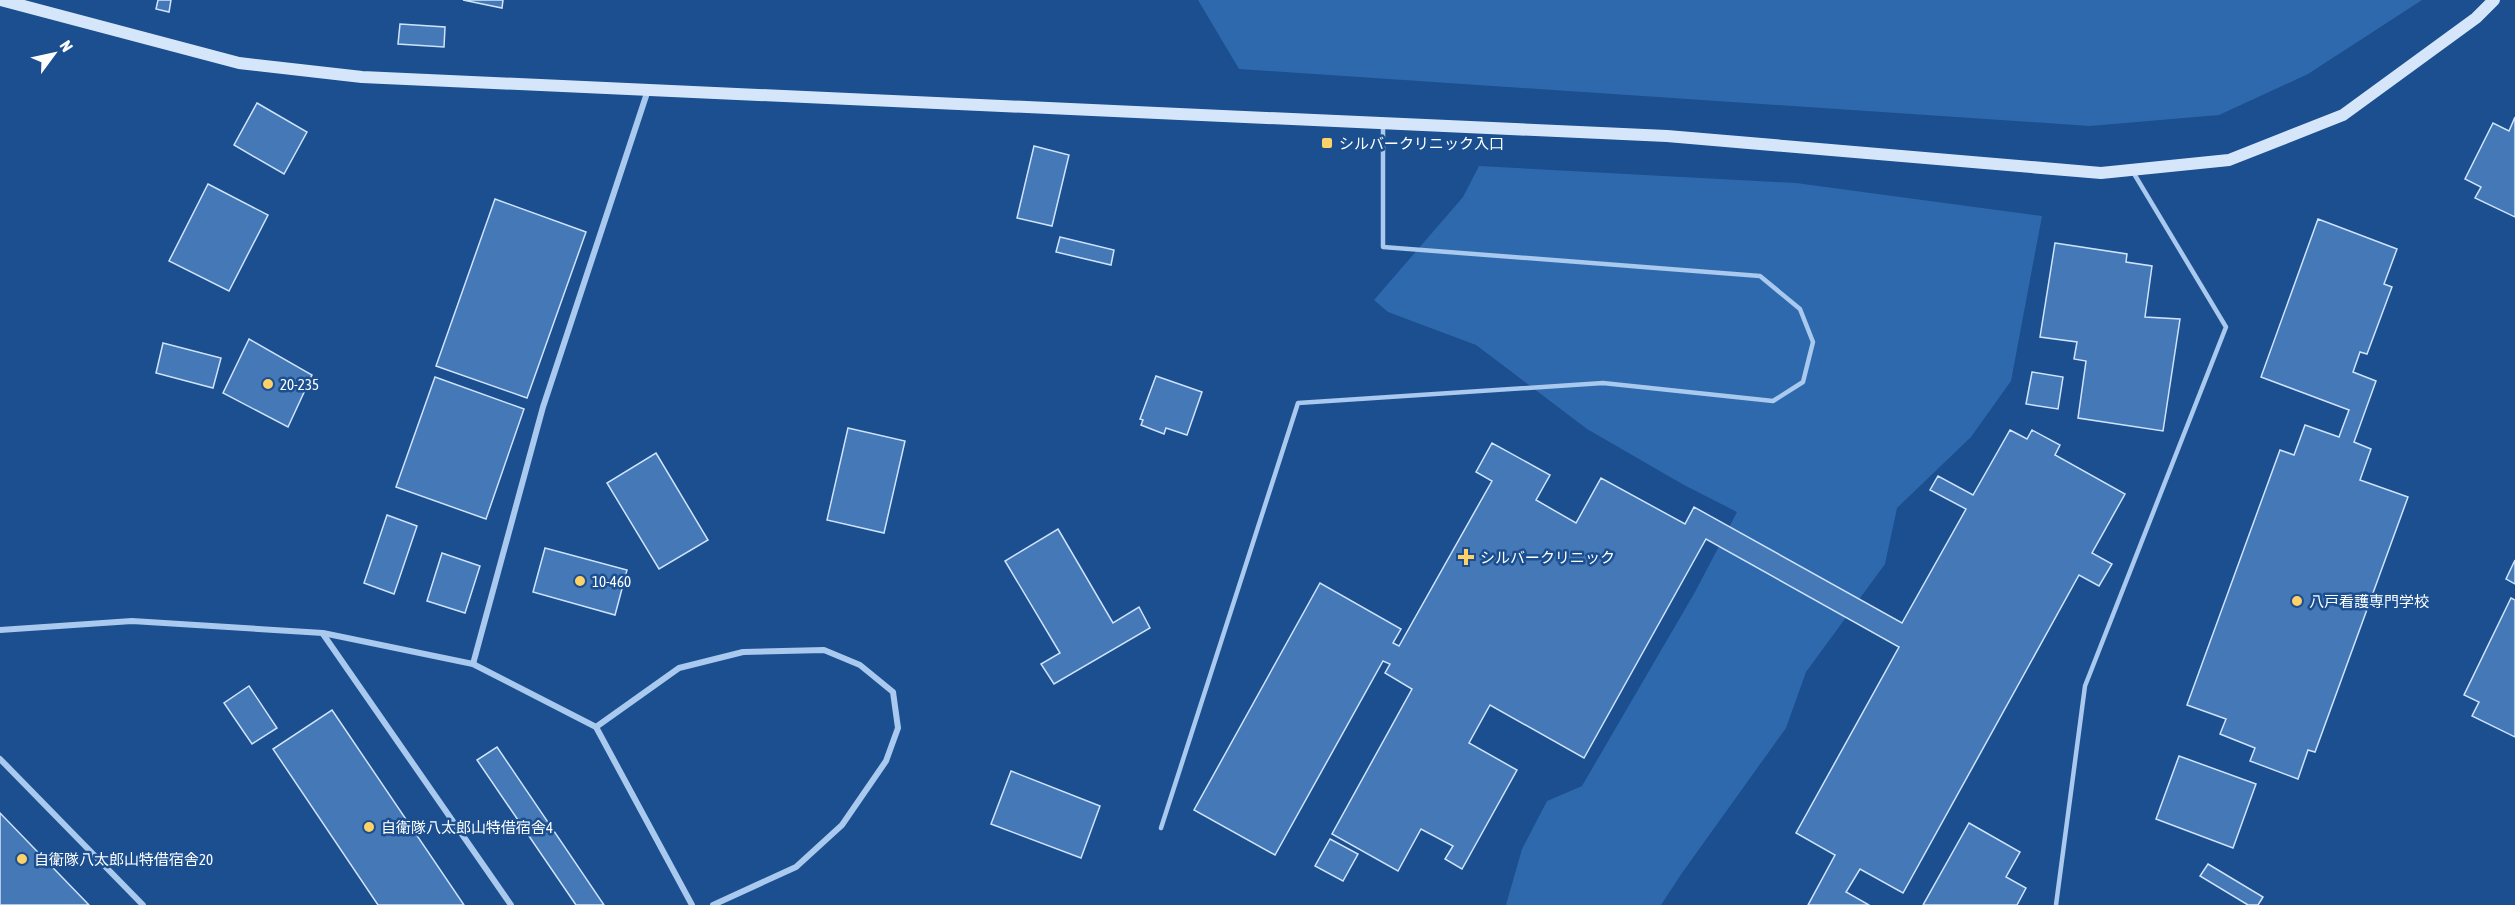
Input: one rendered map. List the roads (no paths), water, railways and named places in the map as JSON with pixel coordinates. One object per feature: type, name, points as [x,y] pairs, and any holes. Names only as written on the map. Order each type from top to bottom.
[{"type":"street","points":[[1,0],[238,63],[362,77],[1667,136],[2102,172],[2229,160],[2343,116],[2476,18],[2494,0]]},
{"type":"street","points":[[473,664],[543,407],[648,90]]},
{"type":"street","points":[[0,630],[132,621],[323,633],[473,664],[596,727],[692,905]]},
{"type":"street","points":[[323,633],[511,905]]},
{"type":"street","points":[[596,727],[679,668],[743,652],[824,650],[860,665],[893,693],[898,728],[886,760],[842,825],[796,867],[713,905]]},
{"type":"street","points":[[0,759],[142,905]]},
{"type":"lane","points":[[1161,828],[1298,404],[1603,383],[1773,401],[1803,382],[1814,342],[1800,309],[1760,276],[1383,247],[1383,123]]},
{"type":"lane","points":[[2056,905],[2085,686],[2226,327],[2131,169]]},
{"type":"place","name":"シルバークリニック入口","points":[[1327,143]]},
{"type":"place","name":"20-235","points":[[268,384]]},
{"type":"place","name":"シルバークリニック","points":[[1466,557]]},
{"type":"place","name":"10-460","points":[[580,581]]},
{"type":"place","name":"八戸看護専門学校","points":[[2297,601]]},
{"type":"place","name":"自衛隊八太郎山特借宿舎4","points":[[369,827]]},
{"type":"place","name":"自衛隊八太郎山特借宿舎20","points":[[22,859]]}]
